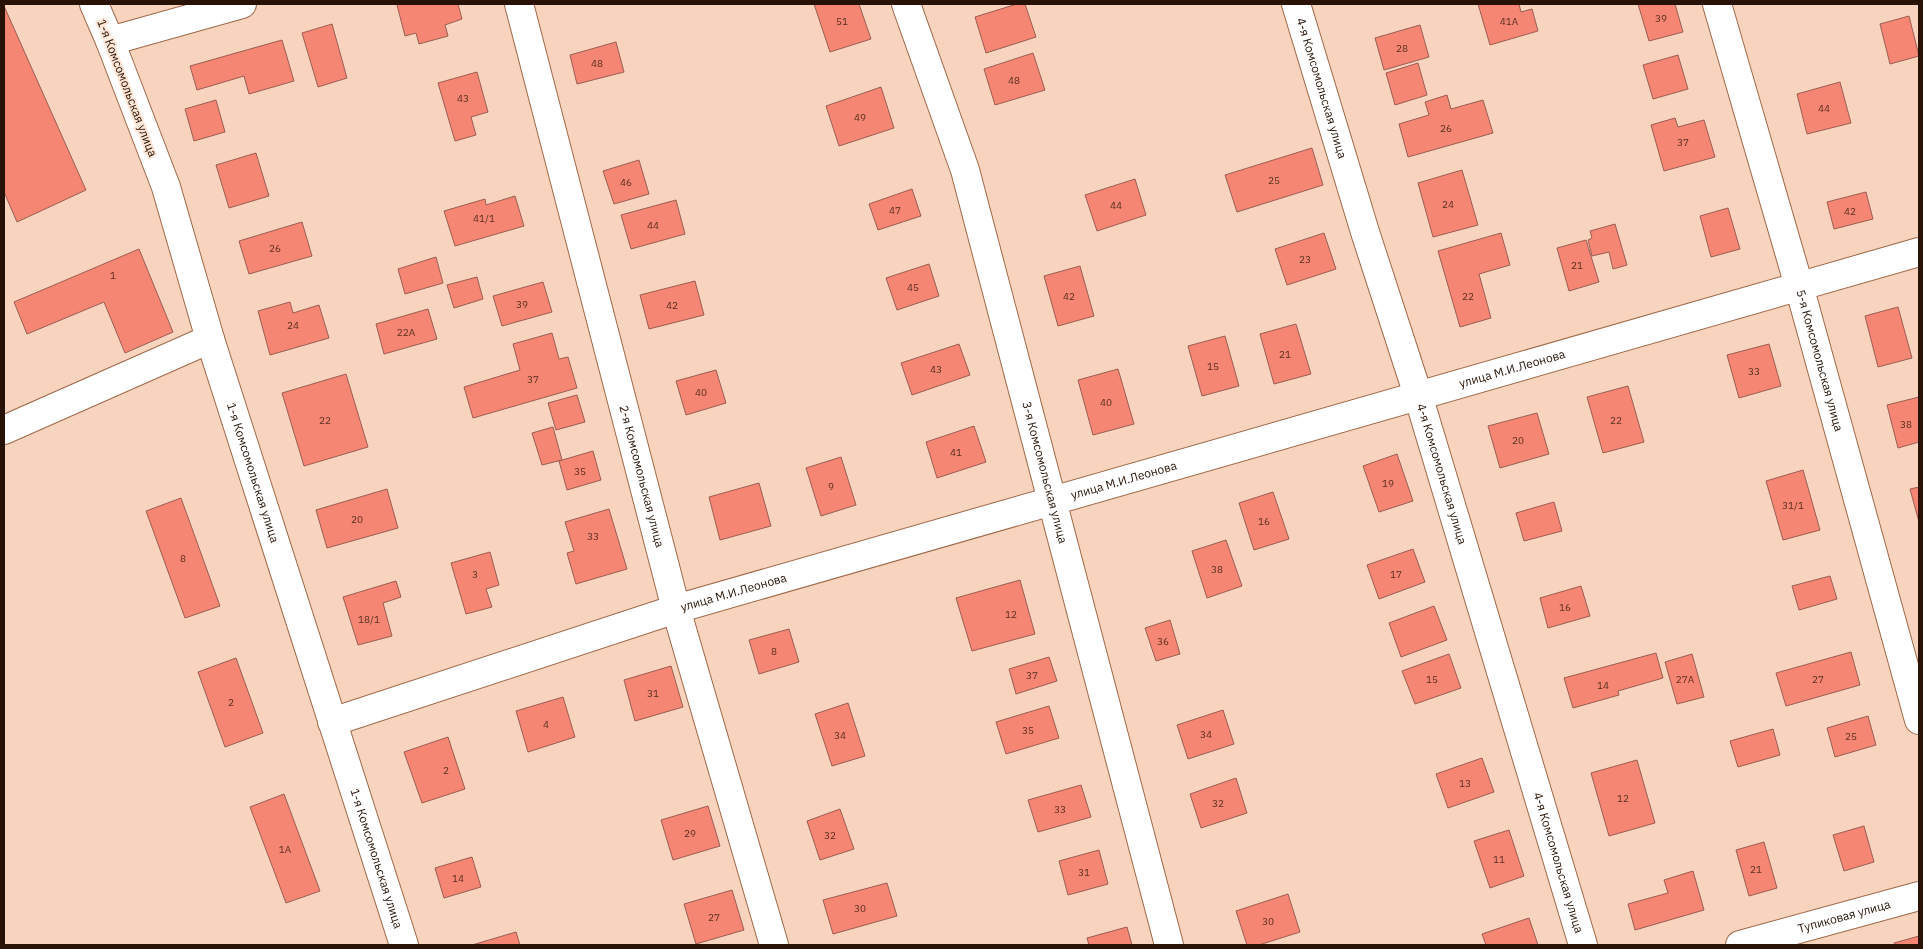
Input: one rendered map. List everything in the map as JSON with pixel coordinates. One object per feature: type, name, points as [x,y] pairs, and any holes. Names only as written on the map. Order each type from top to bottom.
[{"type":"street","name":"1-я Комсомольская улица","points":[[94,4],[166,187],[210,339],[404,945]]},
{"type":"street","points":[[110,41],[242,4]]},
{"type":"street","name":"2-я Комсомольская улица","points":[[518,4],[676,609],[774,945]]},
{"type":"street","name":"3-я Комсомольская улица","points":[[906,4],[964,170],[1170,945]]},
{"type":"street","name":"4-я Комсомольская улица","points":[[1296,4],[1365,232],[1418,395],[1583,945]]},
{"type":"street","name":"5-я Комсомольская улица","points":[[1717,4],[1799,286],[1919,720]]},
{"type":"street","name":"улица М.И.Леонова","points":[[332,722],[676,609],[1919,252]]},
{"type":"street","points":[[4,430],[210,339]]},
{"type":"street","name":"Тупиковая улица","points":[[1740,945],[1919,896]]},
{"type":"building","points":[[458,4],[462,19],[445,25],[448,36],[419,44],[416,33],[405,36],[397,5]]},
{"type":"building","points":[[814,4],[859,4],[871,39],[830,52]]},
{"type":"building","points":[[1017,4],[1025,4],[1036,37],[986,53],[975,17]]},
{"type":"building","points":[[1478,4],[1519,4],[1521,12],[1532,9],[1538,31],[1490,45]]},
{"type":"building","points":[[1638,4],[1675,4],[1683,32],[1649,41]]},
{"type":"building","points":[[4,6],[86,190],[17,222],[4,192]]},
{"type":"building","points":[[1909,16],[1919,56],[1890,64],[1880,24]]},
{"type":"building","points":[[332,24],[347,78],[318,87],[302,33]]},
{"type":"building","points":[[1420,25],[1429,57],[1384,70],[1375,38]]},
{"type":"building","points":[[282,40],[294,81],[249,94],[244,76],[197,90],[190,66]]},
{"type":"building","points":[[616,42],[624,72],[577,84],[570,55]]},
{"type":"building","points":[[1033,53],[1045,90],[995,105],[984,69]]},
{"type":"building","points":[[1678,55],[1688,89],[1653,99],[1643,65]]},
{"type":"building","points":[[1418,63],[1427,95],[1395,105],[1386,73]]},
{"type":"building","points":[[477,72],[488,112],[471,117],[476,135],[455,141],[438,83]]},
{"type":"building","points":[[1840,82],[1851,123],[1807,134],[1797,94]]},
{"type":"building","points":[[881,87],[894,128],[839,146],[826,106]]},
{"type":"building","points":[[1447,95],[1451,109],[1483,100],[1493,133],[1408,157],[1399,124],[1429,115],[1425,102]]},
{"type":"building","points":[[216,100],[225,132],[194,141],[185,109]]},
{"type":"building","points":[[1675,118],[1678,127],[1704,120],[1715,157],[1664,171],[1651,125]]},
{"type":"building","points":[[1312,148],[1323,185],[1237,212],[1225,175]]},
{"type":"building","points":[[256,153],[269,196],[229,208],[216,165]]},
{"type":"building","points":[[639,160],[649,194],[614,204],[603,171]]},
{"type":"building","points":[[1462,170],[1478,225],[1433,237],[1418,183]]},
{"type":"building","points":[[1135,179],[1146,215],[1097,231],[1085,195]]},
{"type":"building","points":[[912,189],[921,216],[878,230],[869,204]]},
{"type":"building","points":[[1866,192],[1873,219],[1834,229],[1827,202]]},
{"type":"building","points":[[515,196],[524,226],[455,246],[444,211],[485,199],[486,205]]},
{"type":"building","points":[[676,200],[685,234],[631,249],[621,215]]},
{"type":"building","points":[[1728,208],[1740,249],[1711,257],[1700,216]]},
{"type":"building","points":[[302,222],[312,256],[249,274],[239,241]]},
{"type":"building","points":[[1615,224],[1627,265],[1613,269],[1609,252],[1592,256],[1588,240],[1592,238],[1590,231]]},
{"type":"building","points":[[1324,233],[1336,269],[1287,285],[1275,249]]},
{"type":"building","points":[[1501,233],[1510,265],[1479,274],[1491,318],[1460,327],[1438,251]]},
{"type":"building","points":[[1586,240],[1599,282],[1569,291],[1557,248]]},
{"type":"building","points":[[139,249],[173,332],[125,353],[104,302],[27,334],[14,302]]},
{"type":"building","points":[[436,257],[443,283],[405,294],[398,269]]},
{"type":"building","points":[[929,264],[939,296],[897,310],[886,278]]},
{"type":"building","points":[[1080,266],[1094,316],[1058,326],[1044,276]]},
{"type":"building","points":[[477,277],[483,299],[454,308],[447,285]]},
{"type":"building","points":[[695,281],[704,315],[649,329],[640,295]]},
{"type":"building","points":[[543,282],[552,312],[502,326],[493,296]]},
{"type":"building","points":[[290,302],[293,313],[319,305],[329,338],[270,355],[258,311]]},
{"type":"building","points":[[1898,307],[1912,358],[1878,367],[1865,316]]},
{"type":"building","points":[[428,309],[437,339],[384,354],[376,324]]},
{"type":"building","points":[[1296,324],[1311,374],[1274,384],[1260,334]]},
{"type":"building","points":[[552,333],[559,359],[568,357],[577,388],[473,418],[464,387],[520,370],[513,344]]},
{"type":"building","points":[[1225,336],[1239,386],[1202,396],[1188,346]]},
{"type":"building","points":[[959,344],[970,375],[912,395],[901,363]]},
{"type":"building","points":[[1769,344],[1781,386],[1739,398],[1727,355]]},
{"type":"building","points":[[1118,369],[1134,424],[1093,435],[1078,380]]},
{"type":"building","points":[[716,370],[726,403],[686,415],[676,381]]},
{"type":"building","points":[[346,374],[368,447],[304,466],[282,393]]},
{"type":"building","points":[[1628,386],[1644,442],[1603,453],[1587,397]]},
{"type":"building","points":[[577,395],[585,422],[556,430],[548,403]]},
{"type":"building","points":[[1919,397],[1919,442],[1898,448],[1887,405]]},
{"type":"building","points":[[1537,413],[1549,454],[1500,468],[1488,426]]},
{"type":"building","points":[[974,426],[986,462],[937,478],[926,442]]},
{"type":"building","points":[[553,427],[562,460],[542,465],[532,433]]},
{"type":"building","points":[[593,451],[601,480],[567,490],[559,461]]},
{"type":"building","points":[[1397,454],[1413,501],[1379,512],[1363,466]]},
{"type":"building","points":[[841,457],[856,505],[821,516],[806,468]]},
{"type":"building","points":[[1803,470],[1820,530],[1783,540],[1766,481]]},
{"type":"building","points":[[759,483],[771,526],[720,540],[709,497]]},
{"type":"building","points":[[1919,487],[1919,522],[1910,489]]},
{"type":"building","points":[[387,489],[398,528],[327,548],[316,510]]},
{"type":"building","points":[[1273,492],[1289,539],[1254,550],[1239,503]]},
{"type":"building","points":[[181,498],[220,606],[185,618],[146,511]]},
{"type":"building","points":[[1554,502],[1562,531],[1524,541],[1516,513]]},
{"type":"building","points":[[609,509],[627,569],[576,584],[567,553],[574,551],[565,522]]},
{"type":"building","points":[[1226,540],[1242,586],[1207,598],[1192,551]]},
{"type":"building","points":[[1413,549],[1425,582],[1379,599],[1367,565]]},
{"type":"building","points":[[490,552],[499,585],[486,589],[492,607],[466,614],[451,563]]},
{"type":"building","points":[[1830,576],[1837,599],[1799,610],[1792,586]]},
{"type":"building","points":[[1020,580],[1035,634],[972,651],[956,598]]},
{"type":"building","points":[[396,581],[401,597],[383,603],[392,636],[358,645],[343,597]]},
{"type":"building","points":[[1581,586],[1590,616],[1548,628],[1540,598]]},
{"type":"building","points":[[1434,606],[1447,640],[1401,657],[1389,623]]},
{"type":"building","points":[[1170,620],[1180,654],[1156,661],[1145,628]]},
{"type":"building","points":[[789,629],[799,662],[759,674],[749,640]]},
{"type":"building","points":[[1851,652],[1860,685],[1786,706],[1776,673]]},
{"type":"building","points":[[1656,653],[1663,678],[1618,691],[1619,695],[1573,708],[1564,678]]},
{"type":"building","points":[[1449,654],[1461,688],[1415,704],[1402,671]]},
{"type":"building","points":[[1692,654],[1704,697],[1677,704],[1665,662]]},
{"type":"building","points":[[1049,657],[1057,681],[1016,694],[1009,669]]},
{"type":"building","points":[[236,658],[263,733],[225,747],[198,672]]},
{"type":"building","points":[[671,666],[683,707],[635,721],[624,680]]},
{"type":"building","points":[[563,697],[575,737],[528,752],[516,711]]},
{"type":"building","points":[[848,703],[865,756],[832,766],[815,714]]},
{"type":"building","points":[[1049,706],[1059,738],[1006,754],[996,722]]},
{"type":"building","points":[[1223,710],[1234,744],[1188,759],[1177,725]]},
{"type":"building","points":[[1868,716],[1876,745],[1835,757],[1827,728]]},
{"type":"building","points":[[1773,729],[1780,755],[1738,767],[1730,741]]},
{"type":"building","points":[[448,737],[465,789],[422,803],[404,752]]},
{"type":"building","points":[[1482,758],[1494,792],[1448,808],[1436,774]]},
{"type":"building","points":[[1637,760],[1655,823],[1609,836],[1591,773]]},
{"type":"building","points":[[1236,778],[1247,813],[1201,828],[1190,794]]},
{"type":"building","points":[[1081,785],[1091,817],[1038,832],[1028,800]]},
{"type":"building","points":[[284,794],[320,891],[286,903],[250,807]]},
{"type":"building","points":[[708,806],[720,846],[673,860],[661,820]]},
{"type":"building","points":[[840,809],[854,849],[820,860],[807,821]]},
{"type":"building","points":[[1864,826],[1874,862],[1844,871],[1833,835]]},
{"type":"building","points":[[1509,830],[1524,876],[1490,888],[1474,841]]},
{"type":"building","points":[[1764,842],[1777,888],[1749,896],[1736,850]]},
{"type":"building","points":[[1099,850],[1108,884],[1068,895],[1059,861]]},
{"type":"building","points":[[472,857],[481,887],[444,898],[435,868]]},
{"type":"building","points":[[1693,871],[1704,910],[1635,930],[1628,904],[1668,893],[1664,880]]},
{"type":"building","points":[[887,883],[897,916],[833,934],[823,900]]},
{"type":"building","points":[[732,890],[744,930],[696,944],[684,904]]},
{"type":"building","points":[[1288,894],[1300,932],[1259,945],[1247,945],[1236,911]]},
{"type":"building","points":[[1529,918],[1538,945],[1486,945],[1482,934]]},
{"type":"building","points":[[1127,927],[1132,945],[1089,945],[1087,938]]},
{"type":"building","points":[[516,932],[520,945],[472,945]]},
{"type":"building","points":[[1919,936],[1919,945],[1895,945],[1894,943]]}]
